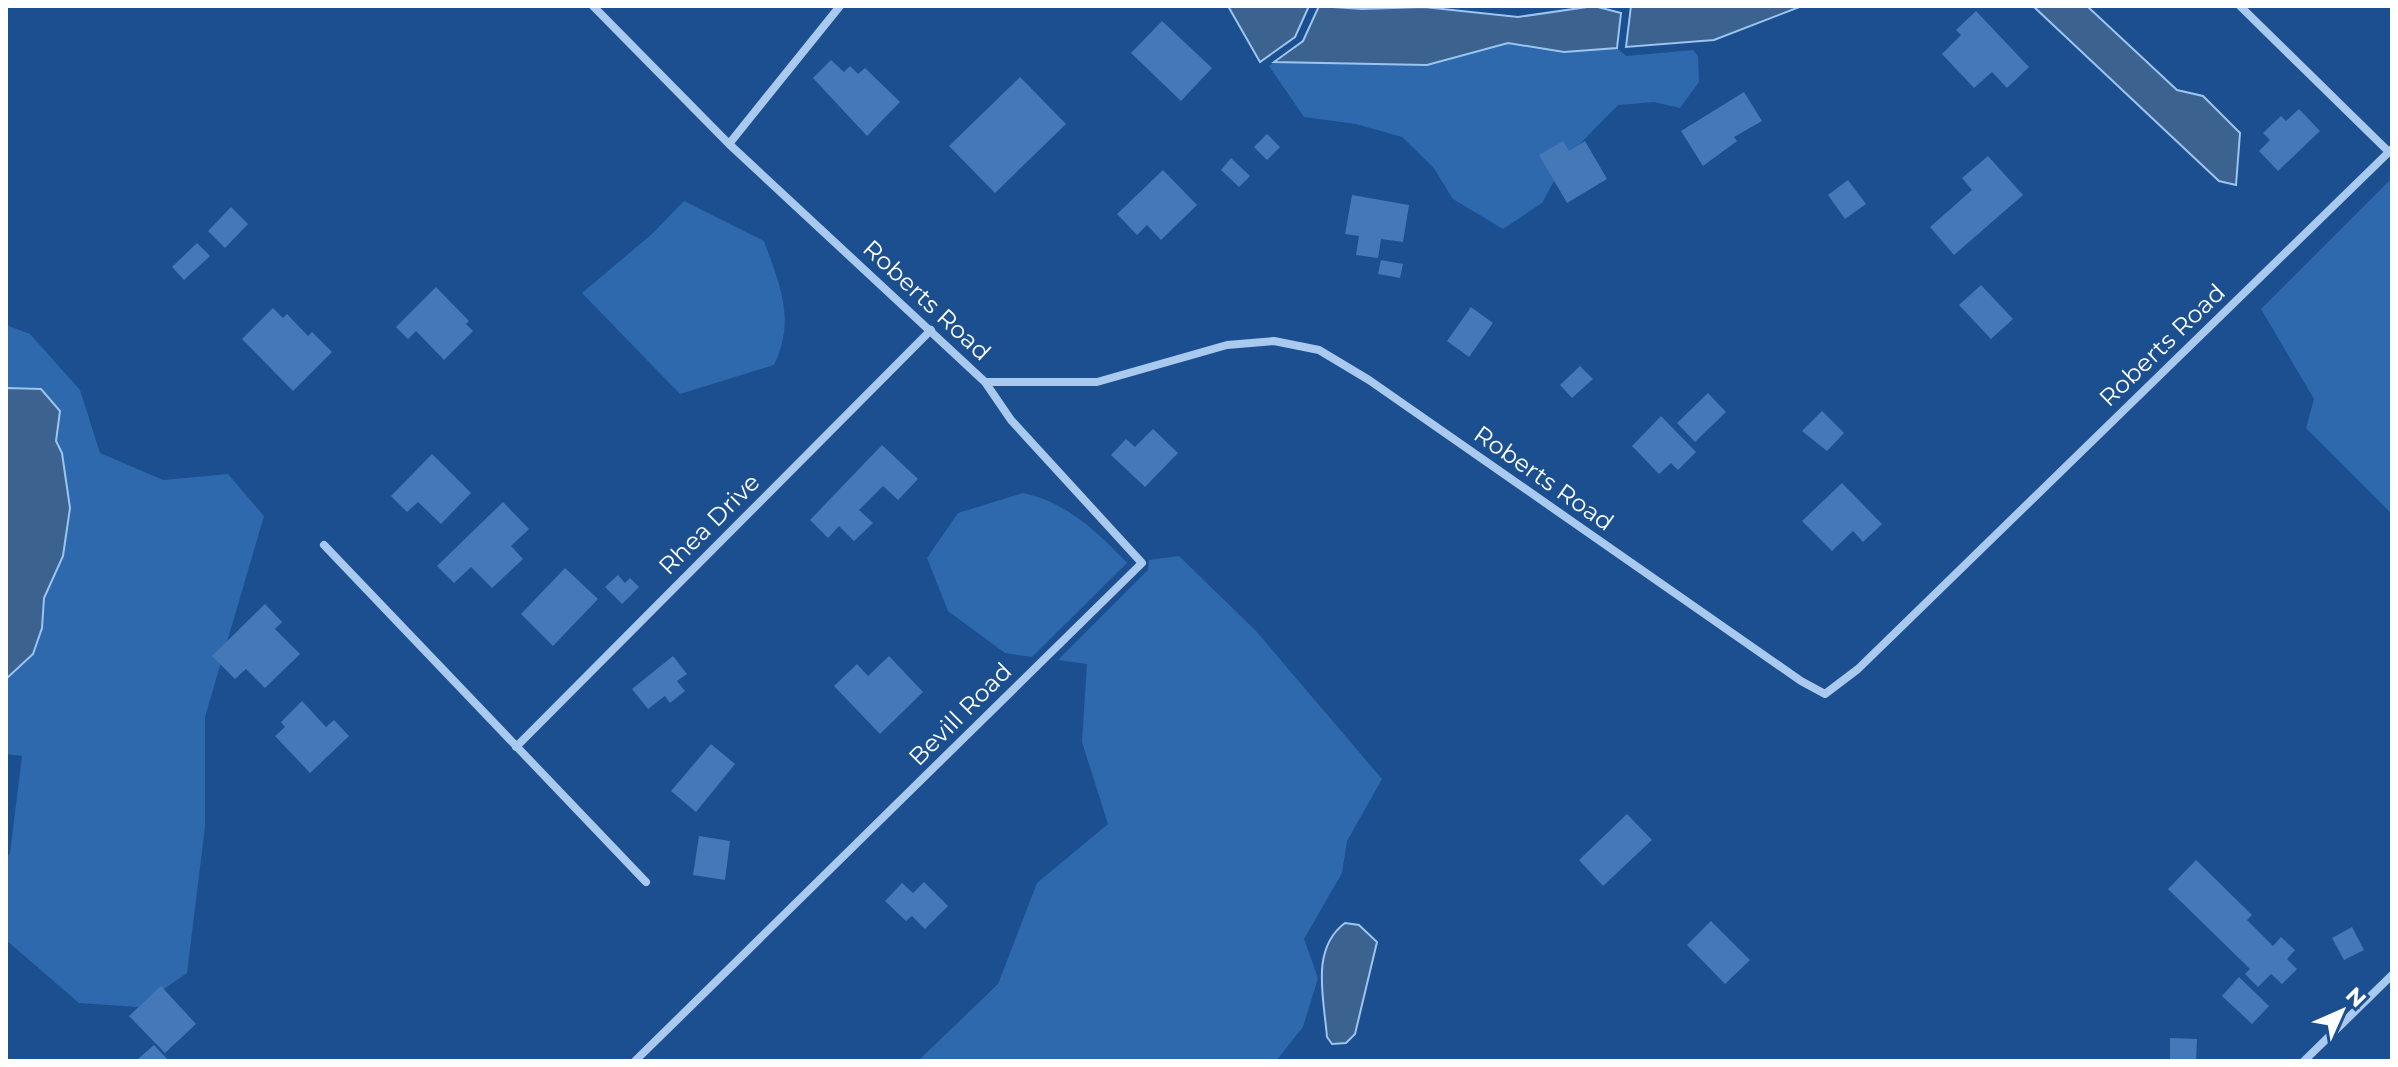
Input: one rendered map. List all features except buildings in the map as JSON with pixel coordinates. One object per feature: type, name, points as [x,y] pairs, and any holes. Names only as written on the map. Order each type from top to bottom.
[{"type":"street","name":"Roberts Road","points":[[593,6],[729,144],[985,382],[1097,382],[1227,345],[1274,341],[1319,350],[1369,380],[1801,681],[1825,694],[1858,669],[2390,150]]},
{"type":"street","points":[[729,144],[840,6]]},
{"type":"street","points":[[2240,6],[2390,150]]},
{"type":"street","name":"Rhea Drive","points":[[516,747],[931,330]]},
{"type":"street","name":"Bevill Road","points":[[635,1061],[1142,563],[1011,420],[985,382]]},
{"type":"street","points":[[324,545],[646,882]]},
{"type":"street","points":[[2304,1061],[2392,975]]},
{"type":"shaded area","points":[[1228,6],[1309,6],[1295,37],[1260,62]]},
{"type":"shaded area","points":[[1319,6],[1362,9],[1424,7],[1518,17],[1594,6],[1621,13],[1617,48],[1564,52],[1508,43],[1427,65],[1274,62],[1303,41]]},
{"type":"shaded area","points":[[1631,6],[1802,6],[1714,40],[1626,47]]},
{"type":"shaded area","points":[[2033,6],[2087,6],[2177,90],[2203,96],[2240,133],[2236,185],[2219,181]]},
{"type":"shaded area","points":[[1508,42],[1564,52],[1617,48],[1626,56],[1693,50],[1698,56],[1699,82],[1680,108],[1654,102],[1618,105],[1567,157],[1542,203],[1503,229],[1453,199],[1433,167],[1402,137],[1356,124],[1304,117],[1269,66],[1274,62],[1427,65]]},
{"type":"shaded area","points":[[2392,178],[2392,514],[2306,428],[2314,399],[2261,309]]},
{"type":"shaded area","points":[[684,201],[764,241],[780,288],[785,317],[781,348],[774,365],[680,394],[582,293],[652,234]]},
{"type":"shaded area","points":[[6,325],[30,334],[80,390],[100,453],[163,480],[228,474],[264,516],[205,717],[205,827],[187,973],[138,1007],[79,1003],[6,940],[6,858],[10,853],[22,756],[6,754],[6,679],[33,654],[42,628],[44,598],[63,556],[70,508],[62,453],[56,442],[60,411],[6,388]]},
{"type":"shaded area","points":[[6,388],[41,389],[60,411],[56,441],[62,453],[70,508],[63,556],[44,598],[42,628],[33,654],[6,679]]},
{"type":"shaded area","points":[[1023,493],[1067,511],[1105,540],[1127,563],[1032,657],[1005,653],[948,611],[927,558],[958,513]]},
{"type":"shaded area","points":[[1179,556],[1256,631],[1382,779],[1347,841],[1342,873],[1304,939],[1318,978],[1303,1027],[1276,1061],[918,1061],[998,984],[1037,883],[1108,824],[1082,742],[1087,664],[1058,660],[1148,570],[1149,560]]},
{"type":"shaded area","points":[[1345,923],[1359,925],[1377,942],[1355,1034],[1346,1043],[1332,1044],[1327,1037],[1323,960],[1334,934]]}]
